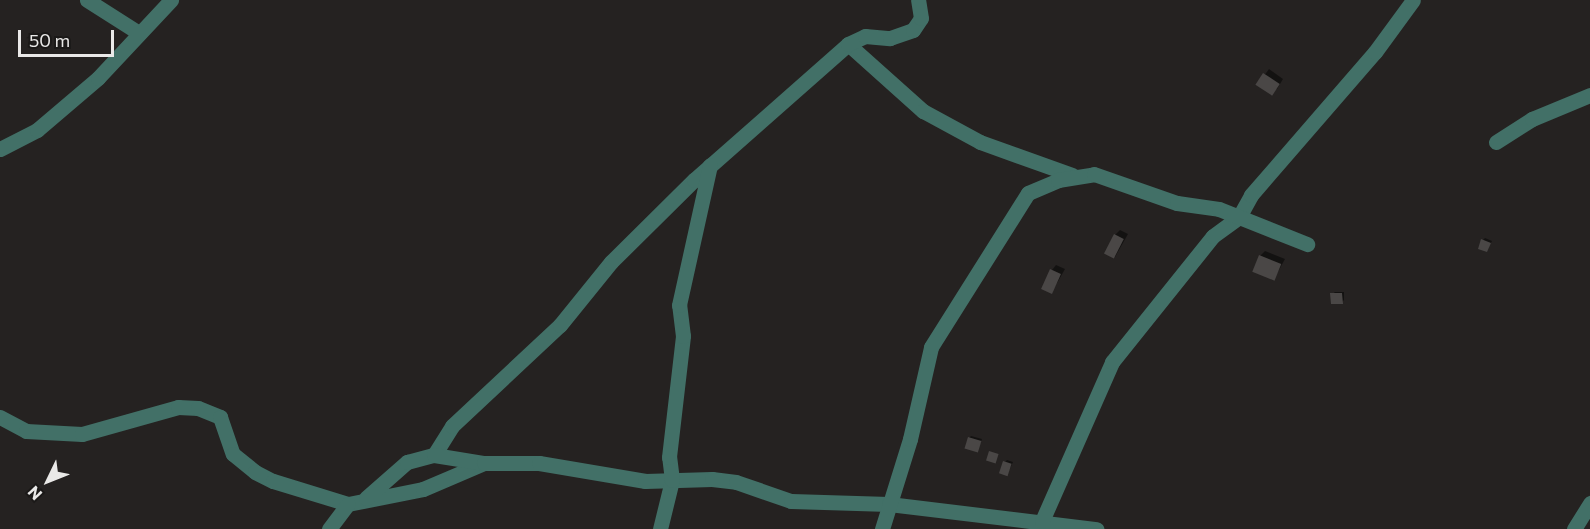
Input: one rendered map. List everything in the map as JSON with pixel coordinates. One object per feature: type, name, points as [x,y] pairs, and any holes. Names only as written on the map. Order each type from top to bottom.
[{"type":"street","points":[[87,0],[139,33]]},
{"type":"street","points":[[0,149],[36,130],[98,78],[171,0]]},
{"type":"street","points":[[434,455],[452,426],[560,325],[611,262],[711,165],[848,44],[865,36],[891,38],[913,30],[921,18],[918,0]]},
{"type":"street","points":[[1042,521],[1112,362],[1213,236],[1239,217],[1251,195],[1375,52],[1413,0]]},
{"type":"street","points":[[848,44],[923,111],[980,142],[1075,175]]},
{"type":"street","points":[[1496,142],[1532,119],[1590,96]]},
{"type":"street","points":[[660,529],[672,480],[669,457],[683,336],[679,305],[711,165]]},
{"type":"street","points":[[882,529],[910,439],[931,347],[1021,201],[1038,188],[1075,175],[1094,174],[1168,201],[1239,217],[1307,244]]},
{"type":"street","points":[[0,417],[36,433],[82,434],[178,407],[198,408],[220,417],[233,454],[255,472],[273,481],[348,504]]},
{"type":"street","points":[[366,498],[407,462],[434,455],[484,463],[539,463],[616,478],[736,482],[791,501],[815,504],[889,504],[1098,529]]},
{"type":"street","points":[[329,529],[348,504],[366,498],[423,489],[484,463]]},
{"type":"street","points":[[1574,529],[1590,503]]},
{"type":"building","points":[[1263,73],[1280,84],[1272,96],[1255,85]]},
{"type":"building","points":[[1114,234],[1124,239],[1114,259],[1104,254]]},
{"type":"building","points":[[1481,239],[1491,243],[1487,252],[1478,249]]},
{"type":"building","points":[[1259,255],[1281,264],[1275,281],[1252,272]]},
{"type":"building","points":[[1050,269],[1061,274],[1052,294],[1041,289]]},
{"type":"building","points":[[1330,293],[1342,293],[1343,304],[1331,304]]},
{"type":"building","points":[[968,437],[981,441],[978,453],[964,448]]},
{"type":"building","points":[[989,451],[999,454],[996,463],[986,461]]},
{"type":"building","points":[[1003,461],[1012,464],[1008,476],[999,473]]}]
